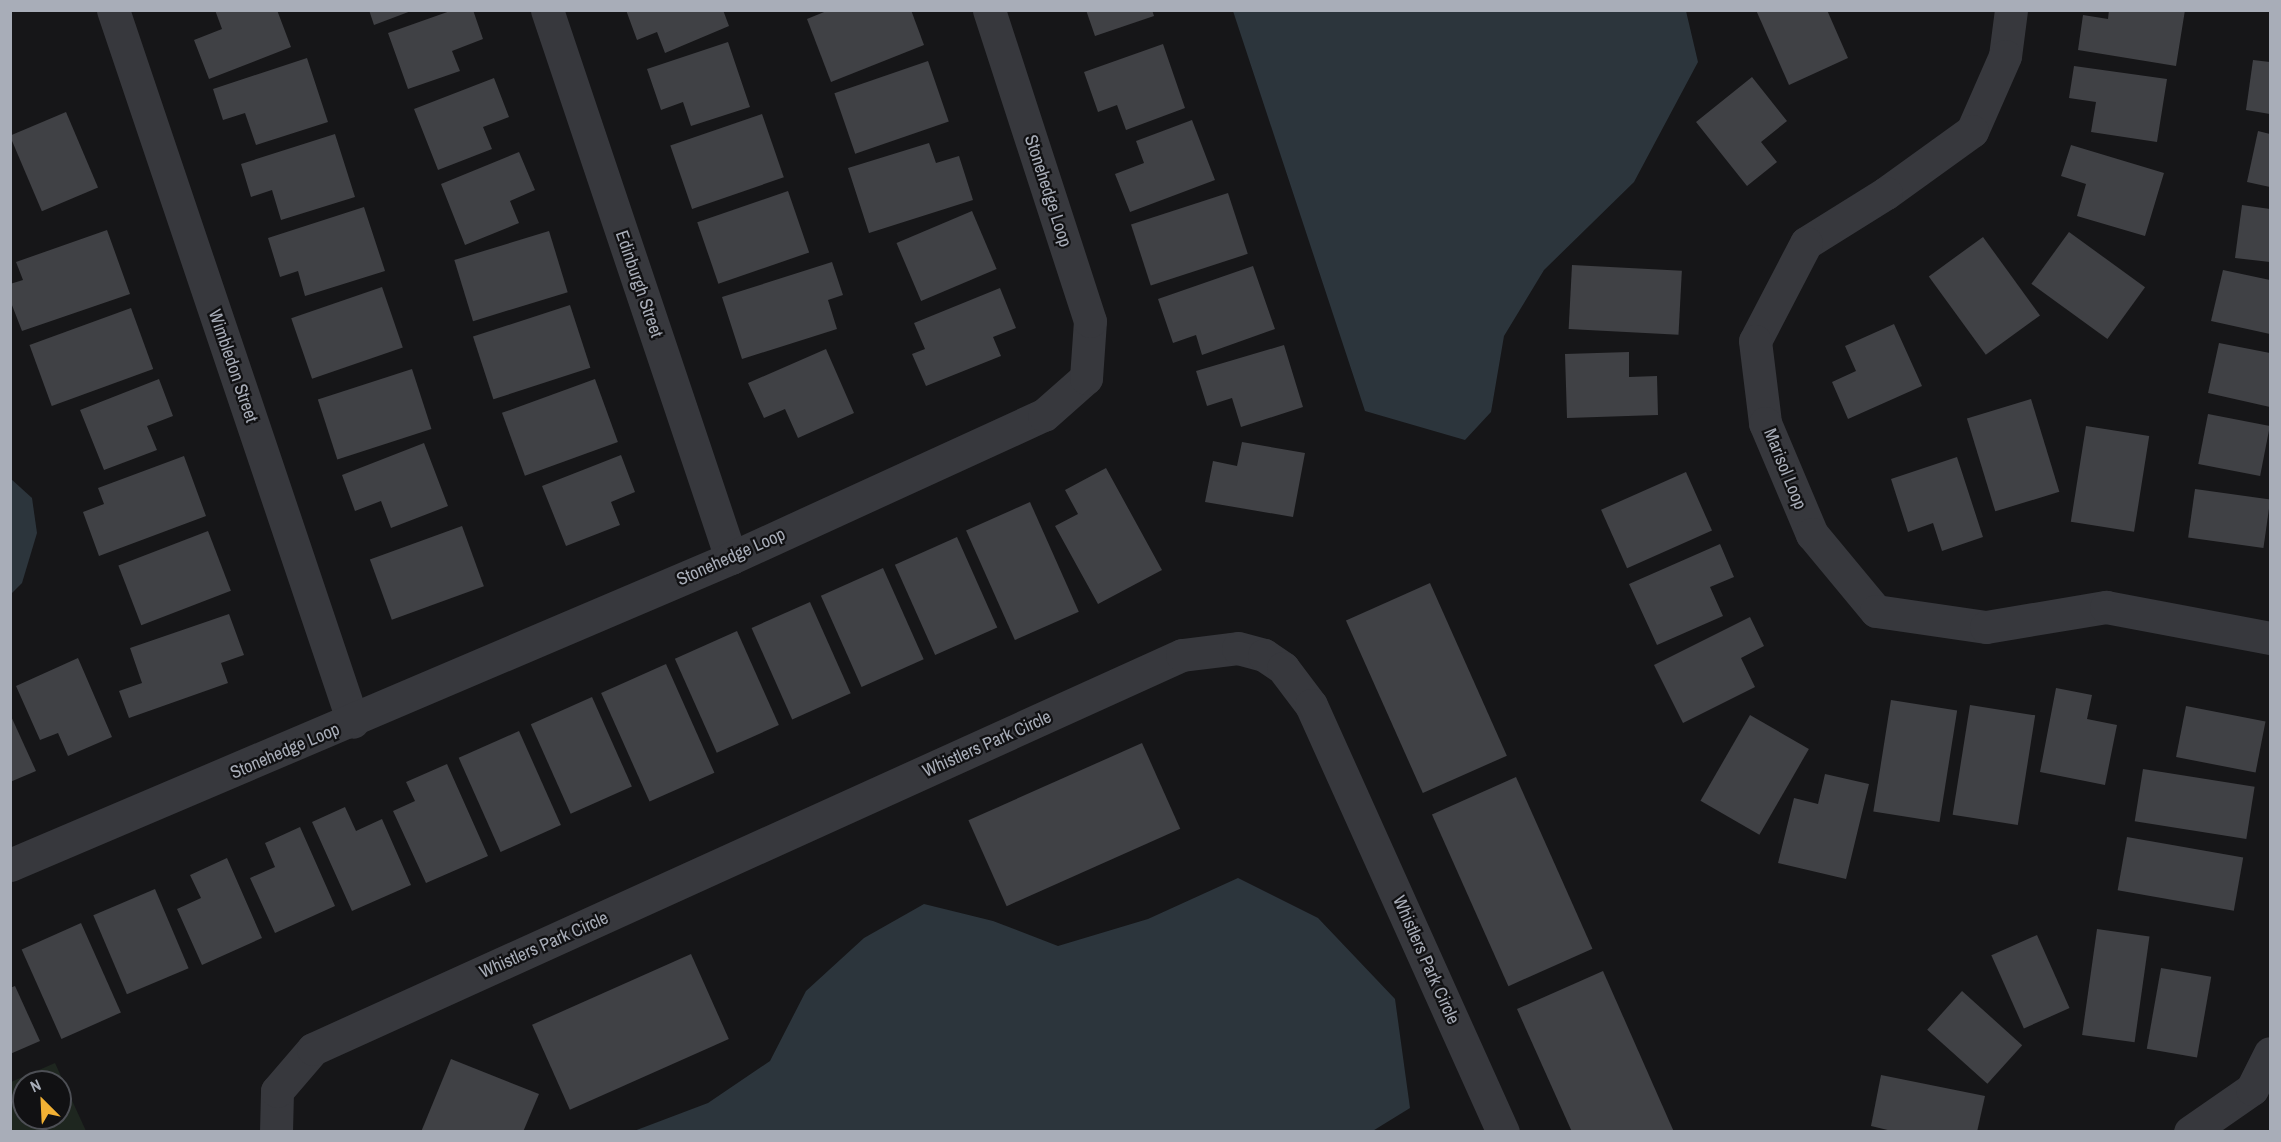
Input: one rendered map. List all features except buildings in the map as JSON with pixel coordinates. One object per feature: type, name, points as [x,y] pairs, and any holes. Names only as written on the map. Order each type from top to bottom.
[{"type":"street","name":"Wimbledon Street","points":[[113,10],[353,722]]},
{"type":"street","name":"Edinburgh Street","points":[[547,10],[731,558]]},
{"type":"street","name":"Stonehedge Loop","points":[[10,865],[353,722],[731,558],[1044,415],[1086,378],[1090,321],[989,10]]},
{"type":"street","name":"Marisol Loop","points":[[2011,10],[2005,56],[1972,131],[1886,193],[1806,243],[1755,341],[1765,423],[1812,534],[1876,611],[1986,627],[2106,607],[2271,638]]},
{"type":"street","name":"Whistlers Park Circle","points":[[276,1131],[277,1091],[313,1049],[1182,655],[1238,648],[1264,655],[1283,668],[1311,705],[1503,1131]]},
{"type":"street","points":[[2190,1131],[2252,1089],[2271,1053]]},
{"type":"shaded area","points":[[1233,11],[1686,11],[1698,62],[1634,182],[1544,270],[1504,336],[1491,412],[1465,440],[1365,411]]},
{"type":"shaded area","points":[[10,478],[32,498],[37,533],[22,583],[11,594]]},
{"type":"shaded area","points":[[1238,878],[1318,918],[1395,999],[1410,1108],[1371,1132],[634,1131],[708,1103],[770,1061],[806,991],[864,938],[924,904],[993,921],[1058,946],[1148,919]]},
{"type":"shaded area","points":[[55,1063],[58,1070],[39,1070]]},
{"type":"shaded area","points":[[12,1082],[12,1130],[72,1130],[72,1100],[86,1131],[11,1131]]}]
